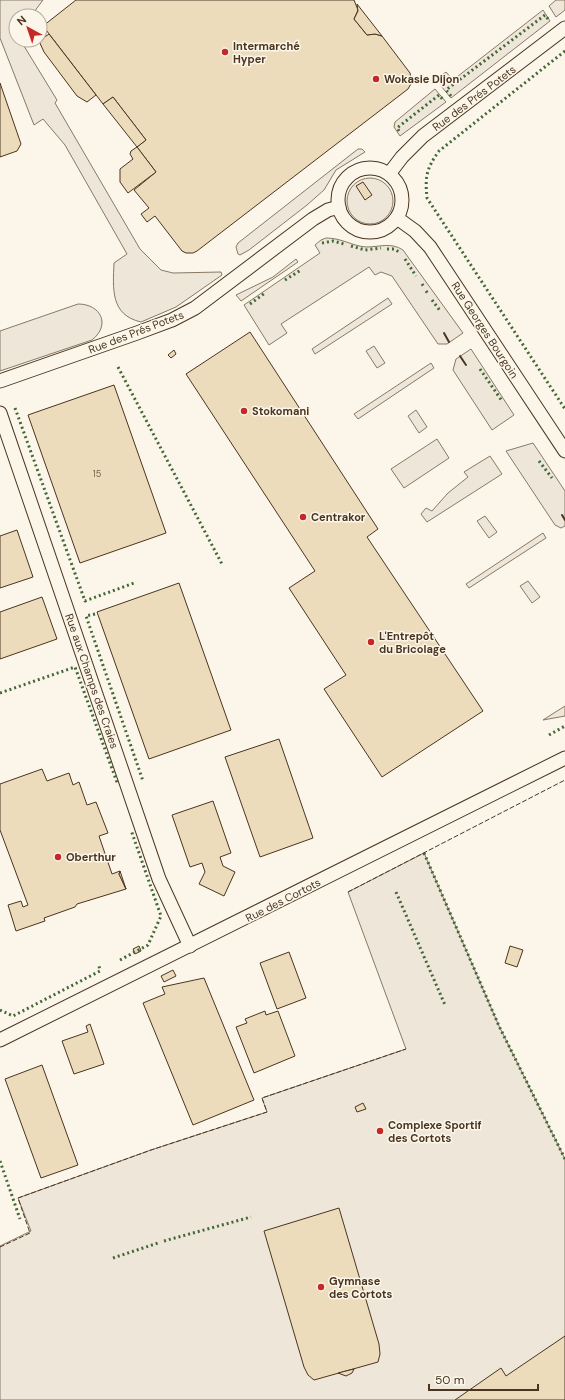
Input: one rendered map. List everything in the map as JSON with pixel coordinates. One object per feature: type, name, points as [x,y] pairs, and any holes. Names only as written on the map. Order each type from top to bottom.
[{"type":"street","name":"Rue des Prés Potets","points":[[389,174],[402,157],[423,136],[565,28]]},
{"type":"street","points":[[370,168],[389,174],[398,184],[402,197],[397,218],[382,229],[364,231],[348,223],[340,207],[340,192],[344,182],[351,175],[360,170],[370,168]]},
{"type":"street","name":"Rue des Prés Potets","points":[[0,381],[172,320],[195,308],[313,219],[328,210],[340,207]]},
{"type":"street","name":"Rue Georges Bourgoin","points":[[397,218],[415,231],[430,247],[565,451]]},
{"type":"street","name":"Rue aux Champs des Craies","points":[[0,413],[159,879],[190,946]]},
{"type":"street","name":"Rue des Cortots","points":[[0,1040],[565,758]]},
{"type":"shaded area","points":[[0,0],[43,0],[37,8],[8,8],[8,48],[25,48],[57,100],[55,103],[140,249],[161,270],[173,273],[221,272],[222,275],[176,307],[141,322],[124,313],[119,307],[116,299],[113,282],[114,263],[127,254],[65,145],[43,119],[34,125],[0,38]]},
{"type":"shaded area","points":[[556,0],[565,0],[565,10],[556,17],[549,6]]},
{"type":"shaded area","points":[[543,10],[550,21],[451,98],[441,86],[446,81],[442,75],[446,72],[453,80]]},
{"type":"shaded area","points":[[435,89],[446,102],[400,136],[394,127],[395,122]]},
{"type":"shaded area","points":[[358,149],[362,149],[365,152],[336,170],[324,190],[307,205],[249,250],[240,255],[238,254],[236,247],[238,243]]},
{"type":"shaded area","points":[[365,178],[375,178],[383,182],[389,188],[393,196],[393,206],[389,214],[383,220],[375,224],[365,224],[357,220],[351,214],[347,206],[347,196],[351,188],[357,182]]},
{"type":"shaded area","points":[[326,238],[337,239],[366,247],[394,246],[403,250],[463,333],[447,344],[438,344],[392,276],[381,272],[375,275],[369,267],[281,324],[287,333],[269,345],[244,305],[320,253],[315,245]]},
{"type":"shaded area","points":[[296,259],[298,262],[241,301],[236,295],[273,277]]},
{"type":"shaded area","points":[[388,298],[392,304],[315,354],[312,349]]},
{"type":"shaded area","points":[[78,304],[93,308],[98,311],[101,316],[101,328],[92,340],[0,371],[0,331]]},
{"type":"shaded area","points":[[374,346],[385,363],[377,368],[366,351]]},
{"type":"shaded area","points":[[471,349],[514,415],[492,430],[453,370],[456,359]]},
{"type":"shaded area","points":[[431,363],[434,368],[358,419],[354,414]]},
{"type":"shaded area","points":[[416,410],[427,427],[419,433],[408,416]]},
{"type":"shaded area","points":[[437,439],[449,458],[404,488],[391,469]]},
{"type":"shaded area","points":[[533,443],[565,491],[565,526],[561,528],[555,525],[506,451]]},
{"type":"shaded area","points":[[490,456],[502,474],[427,522],[421,514],[426,508],[432,511],[448,493],[468,477],[464,472]]},
{"type":"shaded area","points":[[485,516],[497,532],[489,538],[477,521]]},
{"type":"shaded area","points":[[543,533],[546,538],[469,588],[466,584]]},
{"type":"shaded area","points":[[528,581],[540,597],[532,603],[520,586]]},
{"type":"shaded area","points":[[565,706],[565,716],[543,720]]},
{"type":"shaded area","name":"Complexe Sportif des Cortots","points":[[424,853],[499,1026],[565,1159],[565,1400],[0,1400],[0,1246],[31,1231],[18,1198],[151,1150],[267,1112],[262,1098],[406,1049],[348,892]]},
{"type":"building","points":[[76,0],[354,0],[358,10],[354,19],[367,35],[375,34],[382,36],[410,73],[412,82],[408,89],[197,251],[193,253],[186,253],[182,251],[155,216],[147,222],[141,214],[149,208],[134,190],[156,172],[137,147],[146,140],[113,97],[103,104],[48,32],[48,22]]},
{"type":"building","points":[[357,4],[382,36],[375,34],[367,35],[354,19],[358,11]]},
{"type":"building","points":[[49,34],[96,95],[87,102],[77,96],[44,52],[42,48],[48,48]]},
{"type":"building","points":[[0,83],[21,144],[17,151],[0,157]]},
{"type":"building","points":[[113,97],[146,140],[137,147],[103,104]]},
{"type":"building","points":[[137,147],[156,172],[128,193],[120,182],[120,169],[133,159],[130,154],[131,151]]},
{"type":"building","points":[[363,182],[372,195],[365,200],[356,186]]},
{"type":"building","points":[[250,332],[378,529],[367,537],[483,711],[382,777],[324,689],[346,675],[289,588],[315,571],[186,374]]},
{"type":"building","points":[[174,350],[176,354],[171,358],[168,355]]},
{"type":"building","points":[[114,385],[166,533],[80,563],[28,415]]},
{"type":"building","points":[[17,530],[33,577],[0,588],[0,536]]},
{"type":"building","points":[[179,583],[231,730],[149,759],[97,612]]},
{"type":"building","points":[[42,597],[57,639],[0,659],[0,612]]},
{"type":"building","points":[[279,739],[313,838],[260,857],[225,757]]},
{"type":"building","name":"Oberthur","points":[[42,769],[47,781],[69,773],[73,785],[79,782],[87,805],[96,802],[108,833],[99,836],[112,874],[120,871],[119,874],[126,889],[77,904],[75,907],[44,918],[45,921],[16,931],[8,905],[21,901],[23,907],[28,905],[0,830],[0,784]]},
{"type":"building","points":[[213,801],[231,853],[220,857],[223,866],[235,872],[224,896],[199,884],[205,872],[202,863],[190,867],[172,815]]},
{"type":"building","points":[[120,871],[126,889],[119,874]]},
{"type":"building","points":[[139,946],[141,951],[135,954],[133,949]]},
{"type":"building","points":[[510,946],[523,950],[517,967],[505,963]]},
{"type":"building","points":[[289,952],[306,998],[277,1009],[260,963]]},
{"type":"building","points":[[173,970],[176,976],[164,982],[161,976]]},
{"type":"building","points":[[204,978],[254,1100],[193,1125],[143,1003],[165,994],[162,987]]},
{"type":"building","points":[[265,1011],[266,1015],[278,1011],[295,1056],[254,1073],[236,1027],[247,1023],[245,1019]]},
{"type":"building","points":[[90,1024],[104,1064],[74,1074],[62,1041],[88,1032],[86,1026]]},
{"type":"building","points":[[42,1065],[78,1165],[41,1178],[5,1079]]},
{"type":"building","points":[[363,1103],[366,1109],[357,1112],[355,1107]]},
{"type":"building","name":"Gymnase des Cortots","points":[[339,1208],[379,1344],[380,1354],[378,1362],[314,1380],[308,1375],[304,1367],[264,1231]]},
{"type":"building","points":[[565,1336],[565,1400],[455,1400],[501,1368],[506,1376]]},
{"type":"building","points":[[354,1369],[352,1373],[346,1376],[338,1373]]},
{"type":"hedge","points":[[451,96],[446,90],[545,15],[548,19]]},
{"type":"hedge","points":[[565,51],[439,151],[431,163],[426,179],[427,198],[565,409]]},
{"type":"hedge","points":[[399,131],[397,128],[439,95],[444,101]]},
{"type":"hedge","points":[[322,243],[333,241],[344,244]]},
{"type":"hedge","points":[[351,246],[365,250],[381,248]]},
{"type":"hedge","points":[[387,249],[394,249],[401,253]]},
{"type":"hedge","points":[[405,259],[416,276]]},
{"type":"hedge","points":[[285,280],[301,270]]},
{"type":"hedge","points":[[426,291],[429,295]]},
{"type":"hedge","points":[[250,304],[265,293]]},
{"type":"hedge","points":[[432,300],[441,312]]},
{"type":"hedge","points":[[118,367],[223,566]]},
{"type":"hedge","points":[[480,369],[502,401]]},
{"type":"hedge","points":[[15,408],[85,601],[134,583]]},
{"type":"hedge","points":[[539,461],[552,478]]},
{"type":"hedge","points":[[95,614],[86,616],[143,781]]},
{"type":"hedge","points":[[0,693],[75,667],[118,785]]},
{"type":"hedge","points":[[549,735],[565,726]]},
{"type":"hedge","points":[[120,960],[148,945],[161,916],[131,830]]},
{"type":"hedge","points":[[424,853],[499,1026],[565,1159]]},
{"type":"hedge","points":[[396,892],[445,1005]]},
{"type":"hedge","points":[[0,1010],[13,1016],[100,971],[99,966]]},
{"type":"hedge","points":[[0,1161],[20,1219]]},
{"type":"hedge","points":[[164,1241],[251,1217]]},
{"type":"hedge","points":[[113,1258],[158,1243]]},
{"type":"fence","points":[[348,892],[565,780]]},
{"type":"fence","points":[[0,1247],[30,1233],[18,1198],[151,1150],[267,1112],[262,1098],[406,1049]]},
{"type":"wall","points":[[444,333],[449,342]]},
{"type":"wall","points":[[460,356],[466,365]]},
{"type":"wall","points":[[562,515],[565,520]]},
{"type":"place","name":"Intermarché Hyper","points":[[225,52]]},
{"type":"place","name":"Wokasie Dijon","points":[[376,79]]},
{"type":"place","name":"Stokomani","points":[[244,411]]},
{"type":"place","name":"Centrakor","points":[[303,517]]},
{"type":"place","name":"L'Entrepôt du Bricolage","points":[[371,642]]},
{"type":"place","name":"Oberthur","points":[[58,857]]},
{"type":"place","name":"Complexe Sportif des Cortots","points":[[380,1131]]},
{"type":"place","name":"Gymnase des Cortots","points":[[321,1287]]}]
